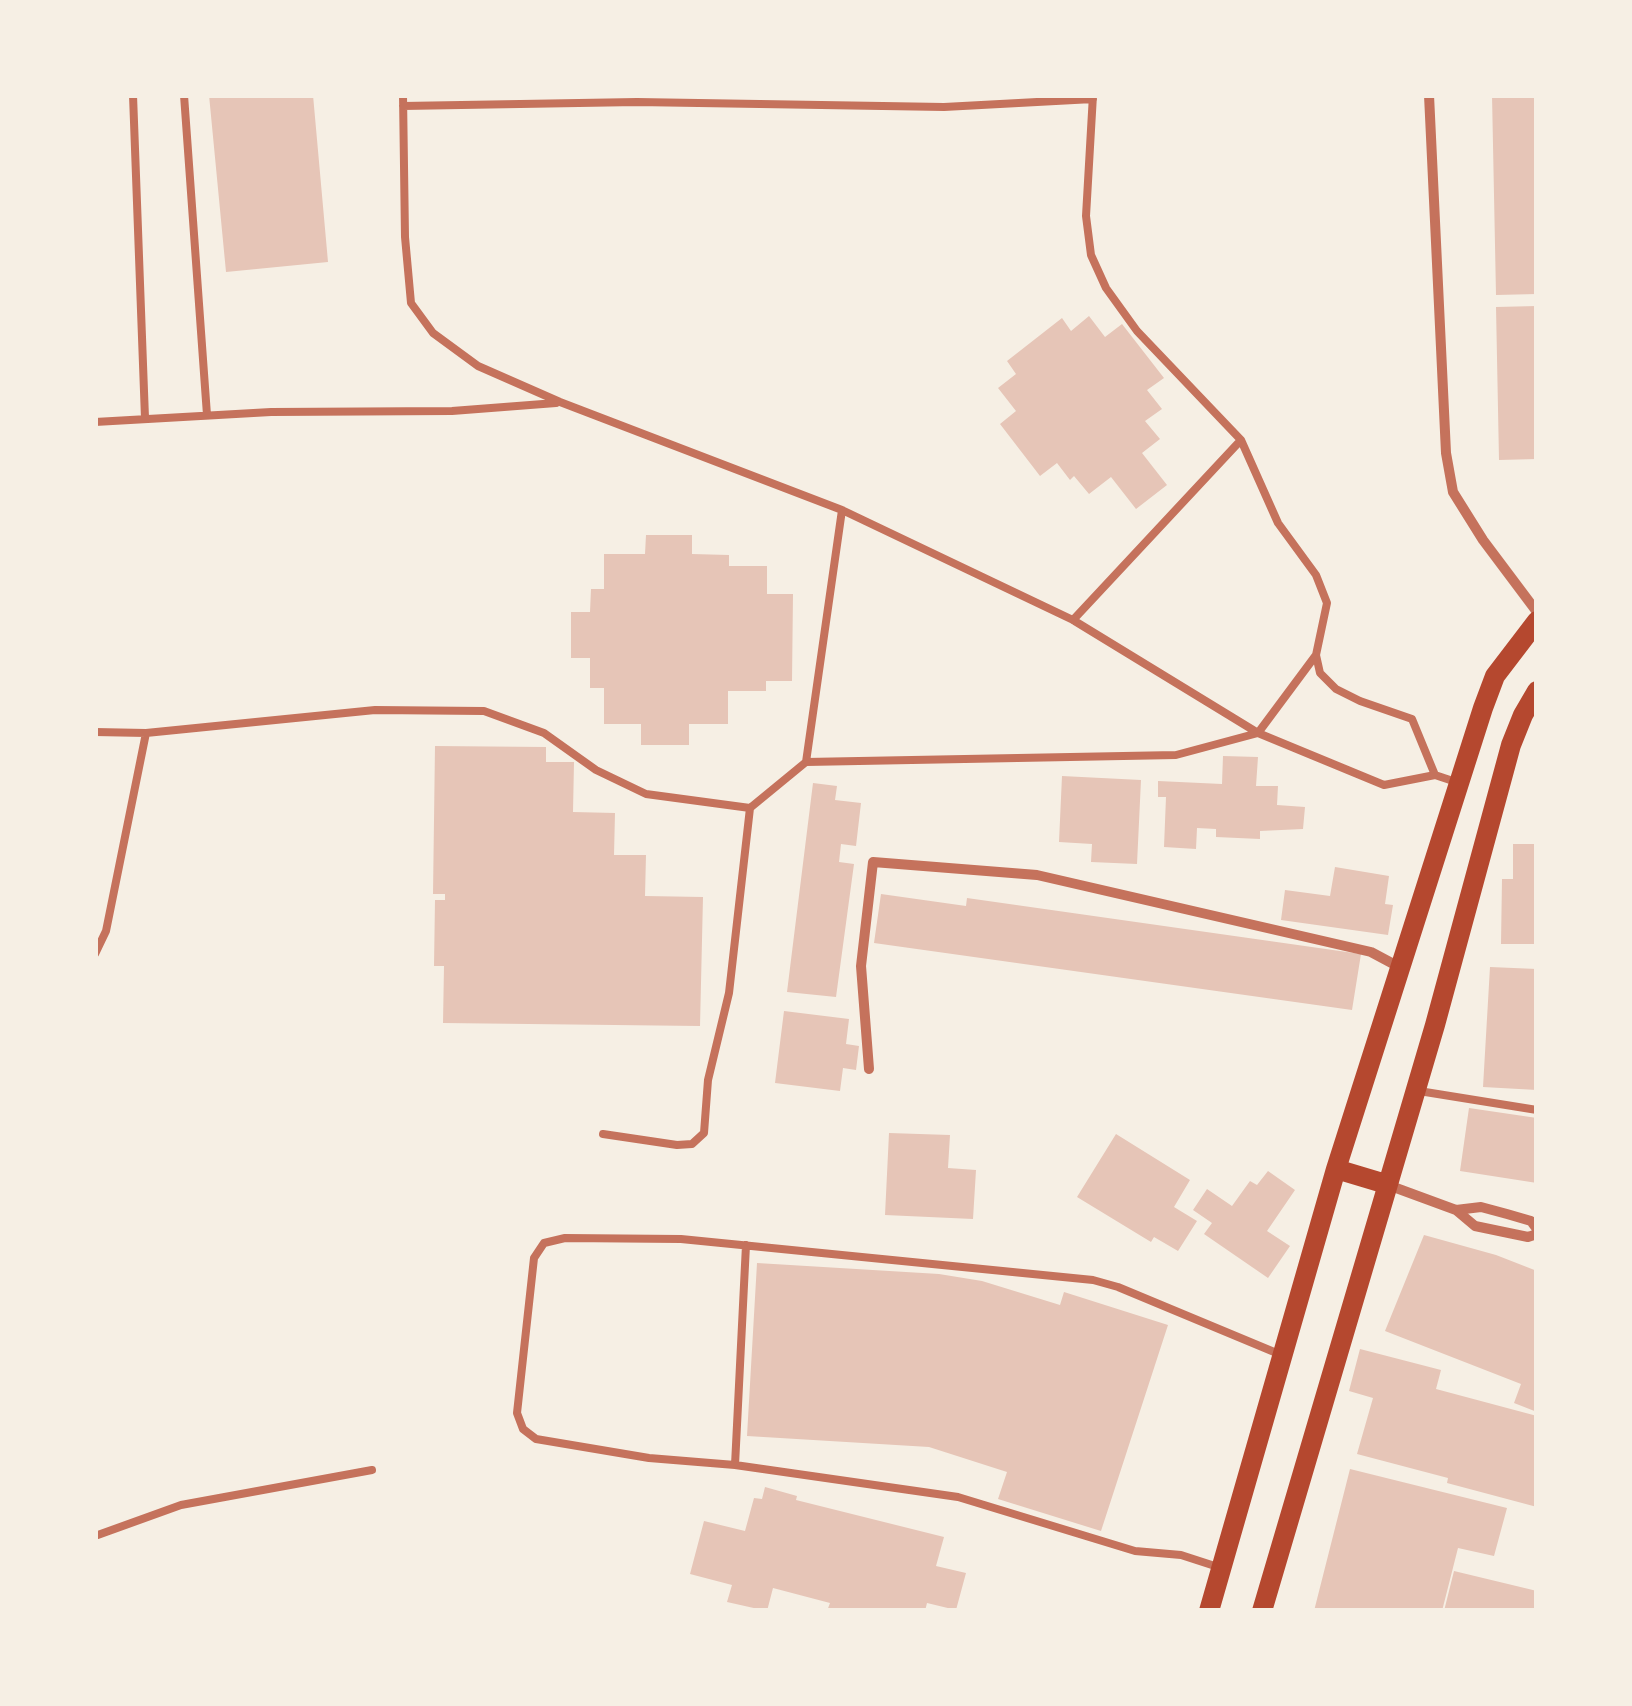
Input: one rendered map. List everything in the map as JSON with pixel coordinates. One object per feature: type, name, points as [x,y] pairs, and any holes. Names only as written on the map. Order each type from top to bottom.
[{"type":"main road","points":[[1209,1611],[1336,1169],[1495,676],[1537,621]]},
{"type":"main road","points":[[1262,1611],[1415,1090],[1511,745],[1537,691]]},
{"type":"main road","points":[[1460,784],[1497,794]]},
{"type":"main road","points":[[1336,1169],[1386,1184]]},
{"type":"street","points":[[1429,95],[1446,453],[1453,492],[1537,612]]},
{"type":"street","points":[[870,1069],[861,966],[873,862],[1037,875],[1371,952],[1402,969]]},
{"type":"street","points":[[1386,1184],[1456,1210],[1475,1226],[1528,1236],[1537,1231],[1530,1221],[1481,1207],[1456,1210]]},
{"type":"lane","points":[[133,95],[145,418]]},
{"type":"lane","points":[[184,95],[207,415]]},
{"type":"lane","points":[[403,95],[405,238],[411,303],[433,334],[478,366],[560,402],[842,510],[1073,620],[1258,733],[1384,785],[1434,775],[1460,784]]},
{"type":"lane","points":[[403,106],[637,102],[944,108],[1093,97],[1086,216],[1091,255],[1106,288],[1136,331],[1241,440],[1278,523],[1316,575],[1328,603],[1316,655],[1258,733],[1176,755],[806,762],[750,808],[728,993],[708,1080],[704,1133],[692,1144],[677,1146],[602,1134]]},
{"type":"lane","points":[[95,422],[207,415],[452,411],[560,402]]},
{"type":"lane","points":[[1073,620],[1241,440]]},
{"type":"lane","points":[[806,762],[842,510]]},
{"type":"lane","points":[[1316,655],[1320,673],[1336,690],[1412,719],[1434,775]]},
{"type":"lane","points":[[95,732],[146,733],[374,710],[484,711],[544,733],[596,770],[646,794],[750,808]]},
{"type":"lane","points":[[95,954],[106,931],[146,733]]},
{"type":"lane","points":[[1415,1090],[1537,1110]]},
{"type":"lane","points":[[1222,1568],[1182,1555],[1135,1551],[958,1498],[734,1465],[649,1458],[536,1439],[523,1430],[517,1413],[534,1258],[544,1243],[565,1238],[639,1238],[1092,1280],[1118,1287],[1283,1356]]},
{"type":"lane","points":[[734,1465],[746,1245]]},
{"type":"lane","points":[[95,1536],[182,1505],[372,1470]]},
{"type":"building","points":[[209,95],[313,95],[328,262],[226,272]]},
{"type":"building","points":[[1492,95],[1537,95],[1537,294],[1496,295]]},
{"type":"building","points":[[1537,306],[1537,459],[1499,460],[1496,307]]},
{"type":"building","points":[[1089,316],[1105,337],[1122,324],[1164,378],[1147,390],[1162,409],[1145,421],[1160,439],[1142,453],[1167,485],[1136,509],[1111,477],[1089,494],[1074,476],[1070,480],[1057,463],[1040,476],[1000,424],[1016,411],[998,388],[1016,374],[1007,361],[1062,318],[1071,331]]},
{"type":"building","points":[[646,535],[692,535],[692,554],[729,555],[729,566],[767,566],[767,594],[793,594],[792,681],[766,681],[766,691],[728,691],[728,724],[689,724],[689,745],[641,745],[641,724],[604,724],[604,688],[590,688],[590,658],[571,658],[571,612],[590,612],[591,589],[604,589],[604,554],[645,554]]},
{"type":"building","points":[[435,746],[546,747],[546,762],[574,762],[573,812],[615,813],[614,855],[646,855],[645,896],[703,897],[700,1026],[443,1023],[444,966],[434,966],[435,900],[445,900],[445,894],[433,894]]},
{"type":"building","points":[[1223,756],[1258,757],[1256,786],[1278,786],[1277,805],[1305,807],[1303,829],[1260,831],[1260,839],[1216,837],[1216,829],[1197,828],[1196,849],[1164,847],[1166,797],[1158,797],[1158,781],[1222,784]]},
{"type":"building","points":[[1062,776],[1141,780],[1137,864],[1091,862],[1092,844],[1059,842]]},
{"type":"building","points":[[813,783],[837,786],[835,800],[861,803],[856,846],[841,844],[839,862],[854,864],[836,997],[787,992]]},
{"type":"building","points":[[1513,844],[1537,844],[1537,944],[1501,944],[1502,879],[1513,879]]},
{"type":"building","points":[[1335,867],[1389,876],[1385,904],[1393,905],[1388,935],[1281,920],[1285,890],[1330,896]]},
{"type":"building","points":[[881,894],[966,906],[967,898],[1361,954],[1352,1010],[874,943]]},
{"type":"building","points":[[1490,967],[1537,969],[1537,1090],[1483,1087]]},
{"type":"building","points":[[784,1011],[849,1019],[846,1044],[859,1046],[856,1070],[843,1068],[840,1091],[775,1083]]},
{"type":"building","points":[[1469,1108],[1537,1118],[1537,1183],[1460,1171]]},
{"type":"building","points":[[889,1133],[950,1135],[948,1168],[976,1170],[973,1219],[885,1215]]},
{"type":"building","points":[[1116,1134],[1190,1180],[1174,1207],[1197,1221],[1178,1251],[1154,1237],[1151,1242],[1077,1197]]},
{"type":"building","points":[[1268,1171],[1295,1190],[1267,1231],[1290,1246],[1268,1278],[1204,1234],[1212,1223],[1193,1210],[1207,1189],[1232,1206],[1250,1181],[1257,1185]]},
{"type":"building","points":[[1424,1235],[1537,1271],[1537,1412],[1514,1403],[1521,1384],[1385,1331]]},
{"type":"building","points":[[757,1263],[939,1274],[982,1281],[1060,1305],[1064,1292],[1168,1325],[1101,1531],[998,1499],[1007,1472],[929,1447],[747,1436]]},
{"type":"building","points":[[1360,1349],[1441,1370],[1436,1389],[1537,1416],[1537,1507],[1357,1454],[1373,1398],[1349,1391]]},
{"type":"building","points":[[1350,1469],[1507,1508],[1494,1556],[1458,1548],[1442,1611],[1314,1611]]},
{"type":"building","points":[[765,1487],[797,1496],[796,1500],[944,1537],[936,1566],[966,1573],[956,1610],[927,1603],[925,1611],[827,1611],[830,1603],[773,1588],[767,1611],[727,1602],[732,1585],[690,1574],[704,1521],[745,1531],[754,1498],[762,1499]]},
{"type":"building","points":[[1454,1571],[1537,1591],[1537,1611],[1444,1611]]}]
